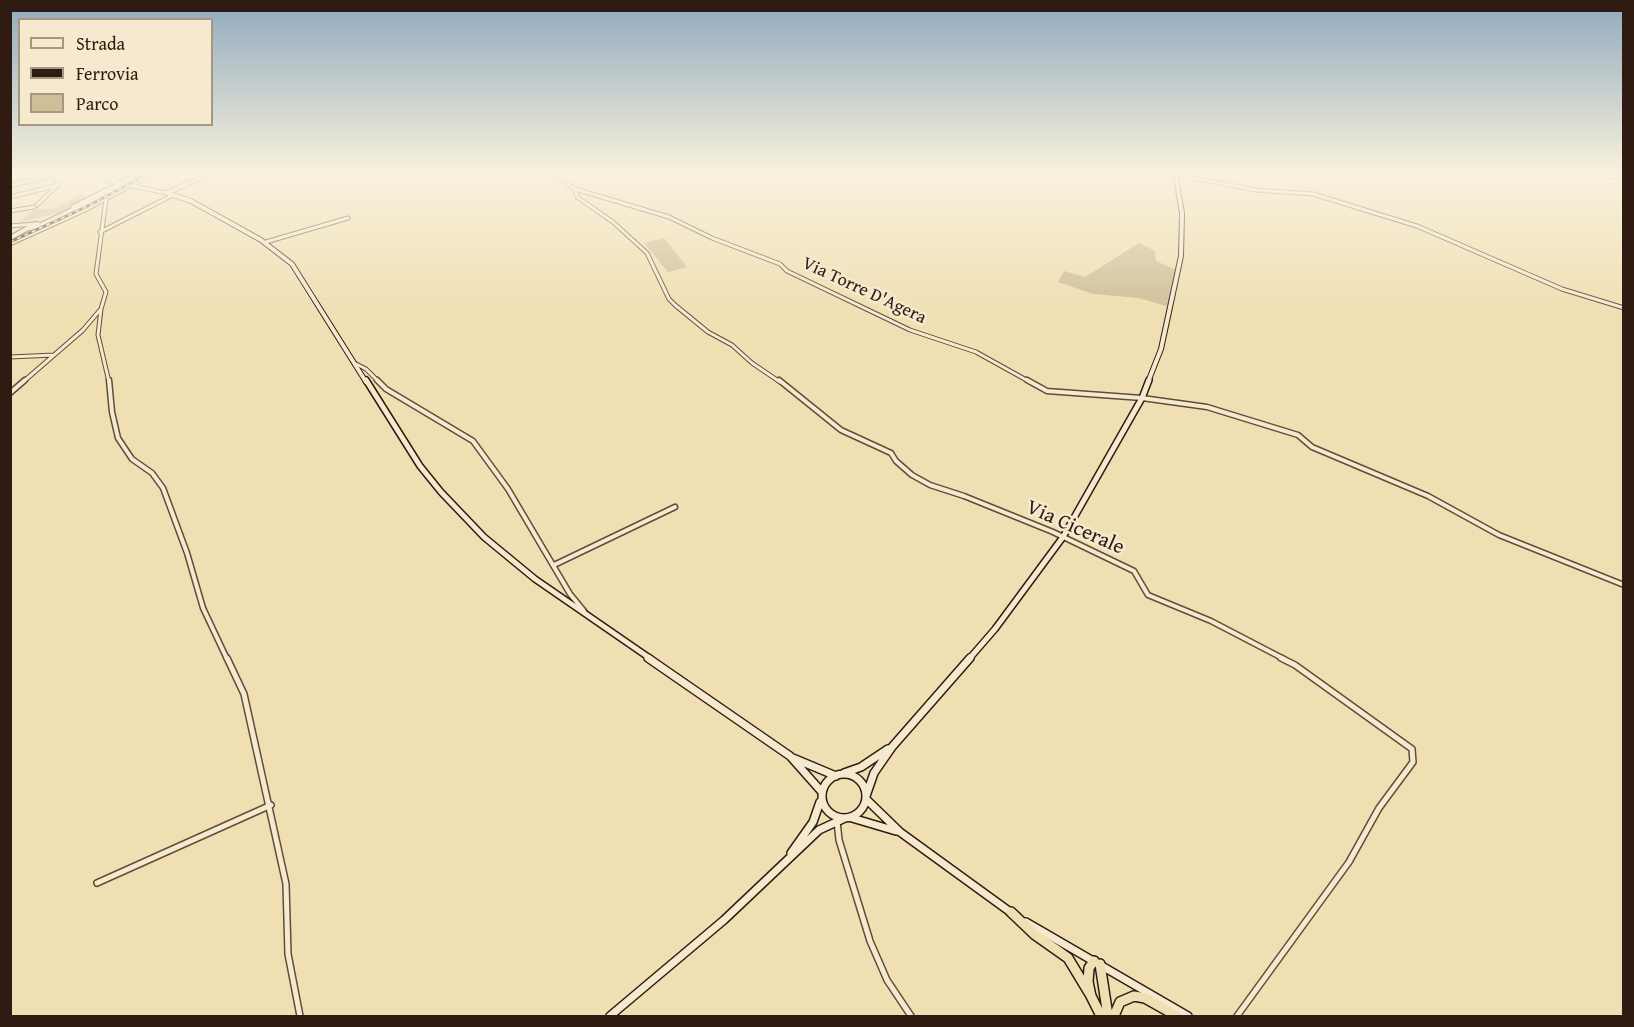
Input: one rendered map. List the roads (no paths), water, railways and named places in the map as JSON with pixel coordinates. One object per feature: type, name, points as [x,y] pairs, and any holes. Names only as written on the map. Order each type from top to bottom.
[{"type":"highway","points":[[1011,912],[1034,934],[1068,957],[1101,1017]]},
{"type":"highway","points":[[1091,996],[1088,973],[1097,962]]},
{"type":"highway","points":[[1097,962],[1108,1017]]},
{"type":"highway","points":[[1114,1017],[1120,1002],[1134,996],[1145,998],[1177,1017]]},
{"type":"main road","points":[[226,220],[266,242],[295,267],[420,466],[448,499],[504,554],[535,579],[790,756],[815,782],[826,811],[838,818],[849,818],[900,832]]},
{"type":"main road","points":[[610,1017],[724,920],[819,830],[862,810],[874,773],[892,747],[995,629],[1063,537],[1142,398],[1161,350],[1181,256],[1182,220]]},
{"type":"main road","points":[[787,859],[813,822],[826,782],[861,767],[892,747]]},
{"type":"main road","points":[[790,756],[838,775],[851,776],[860,782],[866,797],[900,832],[1011,912],[1188,1017]]},
{"type":"street","points":[[12,237],[49,220]]},
{"type":"street","points":[[10,244],[61,220]]},
{"type":"street","points":[[103,220],[96,274],[106,292],[98,334],[108,372],[109,396],[118,438],[132,459],[152,472],[168,501],[203,608],[244,694],[271,805],[286,884],[288,954],[300,1017]]},
{"type":"street","points":[[100,232],[124,220]]},
{"type":"street","points":[[266,242],[341,220]]},
{"type":"street","name":"Via Cicerale","points":[[610,220],[647,253],[669,299],[675,305],[708,332],[732,345],[752,363],[776,378],[841,430],[891,453],[896,461],[912,475],[930,485],[964,496],[1063,537],[1134,571],[1148,596],[1211,621],[1295,665],[1412,749],[1413,762],[1379,808],[1349,862],[1237,1017]]},
{"type":"street","name":"Via Torre D'Agera","points":[[675,220],[712,238],[780,264],[787,271],[910,330],[976,352],[1047,392],[1142,398],[1207,407],[1298,435],[1312,447],[1428,496],[1499,535],[1623,585]]},
{"type":"street","points":[[1396,220],[1417,226],[1562,289],[1623,308]]},
{"type":"street","points":[[10,226],[39,224]]},
{"type":"street","points":[[10,393],[83,330],[101,309]]},
{"type":"street","points":[[10,357],[54,355]]},
{"type":"street","points":[[356,364],[366,369],[386,389],[473,441],[492,465],[570,594],[588,616]]},
{"type":"street","points":[[554,566],[675,507]]},
{"type":"street","points":[[97,883],[271,805]]},
{"type":"street","points":[[837,821],[841,849],[870,941],[886,980],[911,1017]]},
{"type":"railway","points":[[10,242],[58,220]]}]
